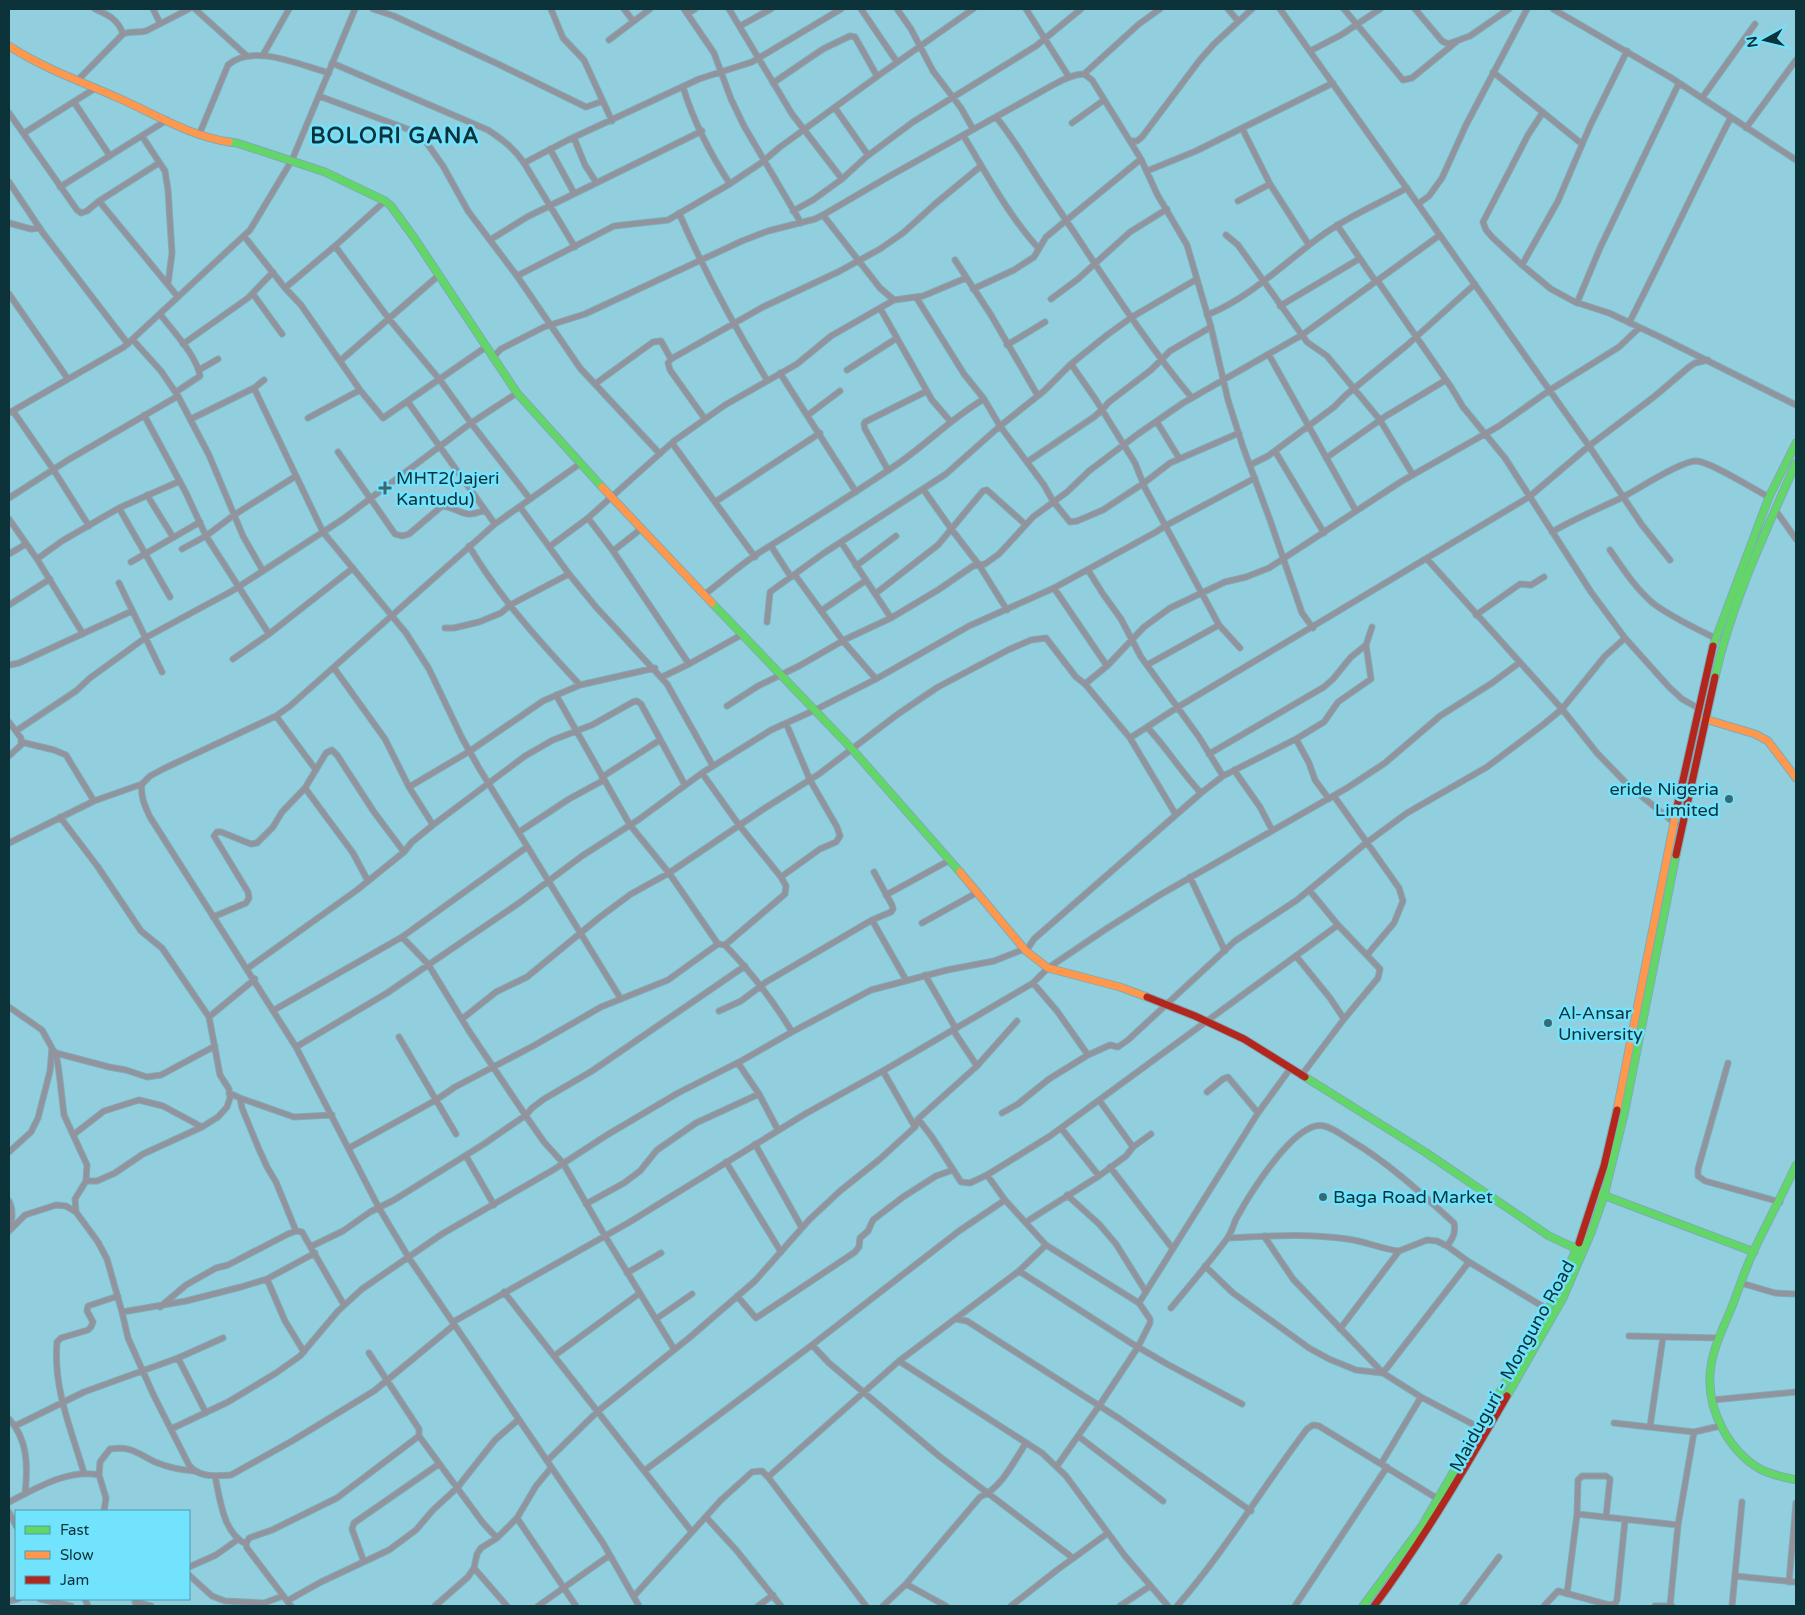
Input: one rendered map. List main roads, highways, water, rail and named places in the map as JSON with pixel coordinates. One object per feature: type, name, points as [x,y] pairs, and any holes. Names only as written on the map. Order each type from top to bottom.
[{"type":"place","name":"MHT2(Jajeri Kantudu)","points":[[385,488]]},
{"type":"place","name":"eride Nigeria Limited","points":[[1729,799]]},
{"type":"place","name":"Al-Ansar University","points":[[1548,1023]]},
{"type":"place","name":"Baga Road Market","points":[[1323,1197]]},
{"type":"district","name":"BOLORI GANA","points":[[395,136]]}]
